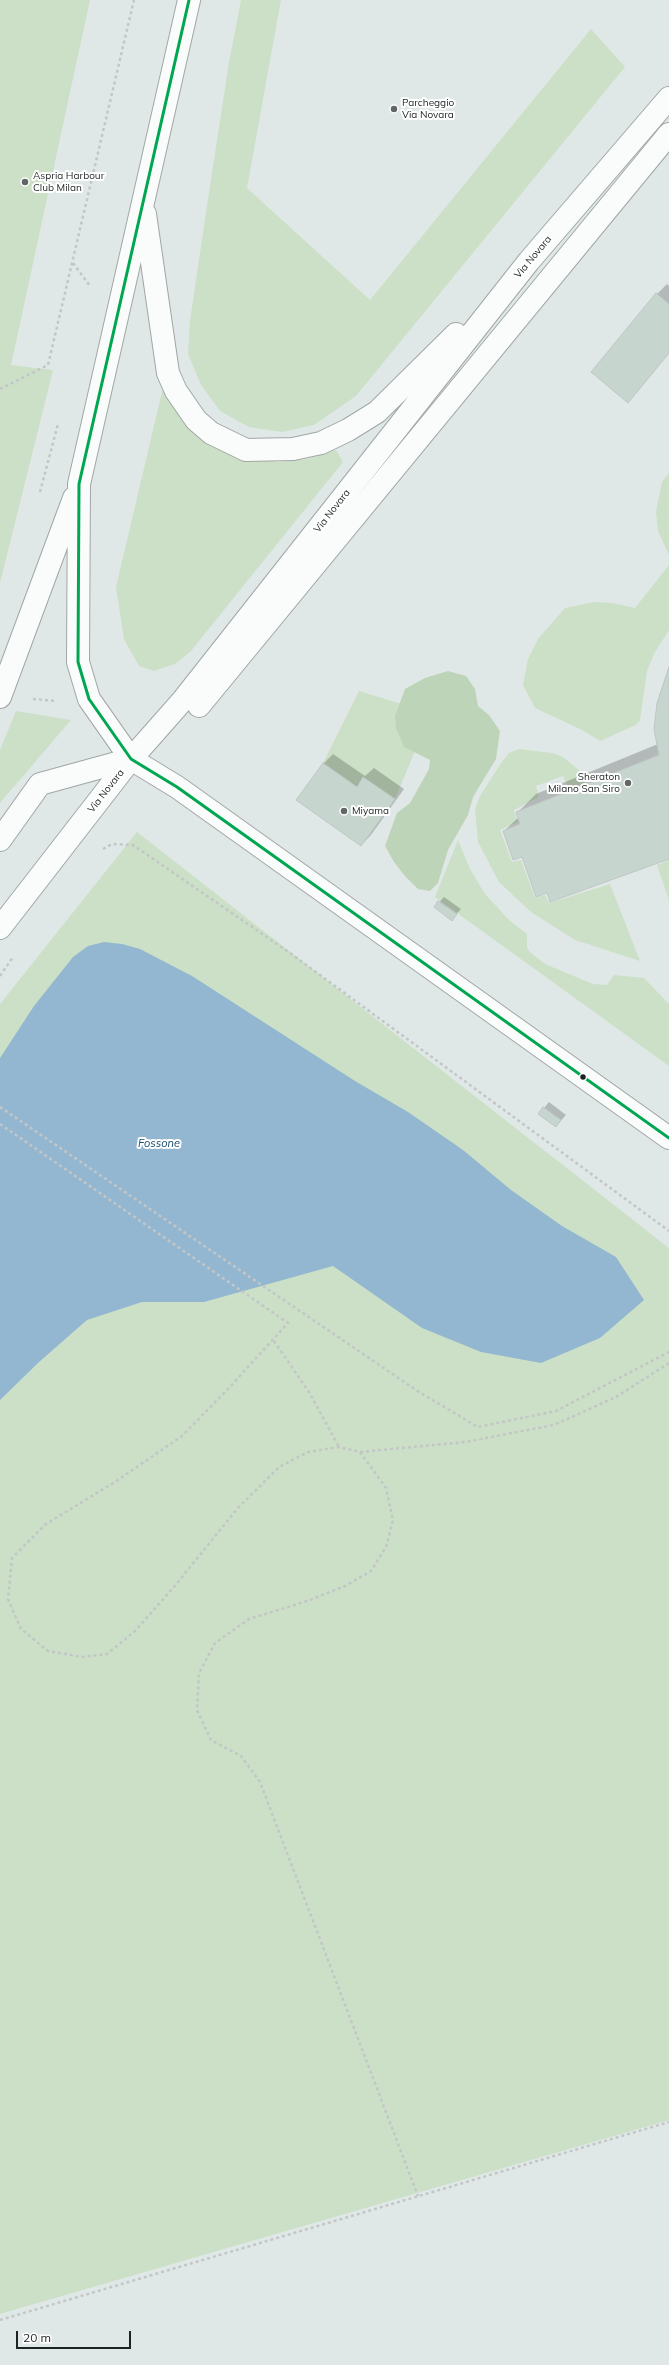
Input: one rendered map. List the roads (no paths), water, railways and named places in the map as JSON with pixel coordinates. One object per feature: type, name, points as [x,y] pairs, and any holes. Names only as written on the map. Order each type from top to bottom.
[{"type":"main road","points":[[0,697],[79,484],[143,199],[190,0]]},
{"type":"main road","name":"Via Novara","points":[[0,928],[131,758],[188,694],[529,261],[669,98]]},
{"type":"main road","points":[[199,706],[669,134]]},
{"type":"main road","points":[[143,199],[168,373],[176,391],[196,420],[211,433],[246,450],[293,448],[321,442],[348,430],[377,412],[529,261]]},
{"type":"main road","points":[[79,484],[78,662],[89,698],[131,758],[177,787],[669,1138]]},
{"type":"main road","points":[[0,840],[40,784],[131,758]]},
{"type":"water","name":"Fossone","points":[[104,942],[122,944],[140,949],[192,976],[355,1081],[408,1112],[463,1150],[511,1190],[562,1226],[616,1257],[644,1300],[600,1338],[541,1363],[481,1352],[422,1328],[333,1266],[204,1302],[142,1302],[87,1320],[39,1362],[0,1400],[0,1058],[34,1006],[73,957],[88,946]]},
{"type":"place","name":"Parcheggio Via Novara","points":[[394,109]]},
{"type":"place","name":"Aspria Harbour Club Milan","points":[[25,182]]},
{"type":"place","name":"Sheraton Milano San Siro","points":[[628,783]]},
{"type":"place","name":"Miyama","points":[[344,811]]}]
